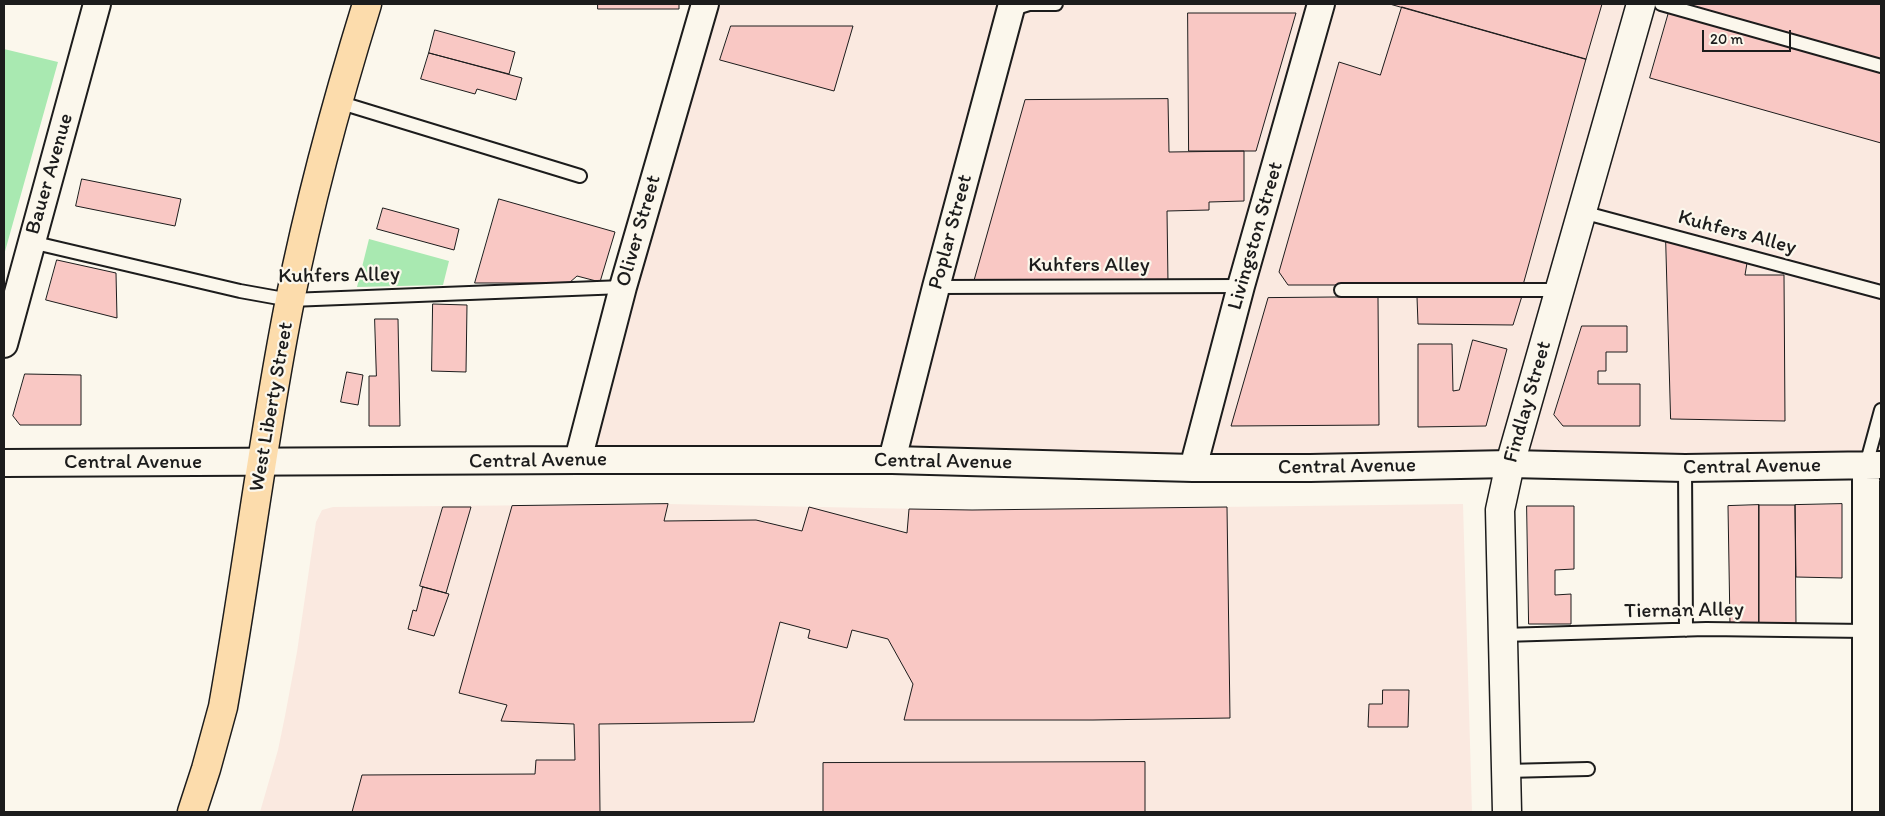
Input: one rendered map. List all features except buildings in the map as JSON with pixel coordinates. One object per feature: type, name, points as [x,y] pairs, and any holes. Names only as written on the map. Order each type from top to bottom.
[{"type":"main road","name":"West Liberty Street","points":[[192,812],[223,707],[290,300],[338,102],[367,4]]},
{"type":"street","name":"Bauer Avenue","points":[[4,344],[98,4]]},
{"type":"street","name":"Oliver Street","points":[[578,460],[623,287],[705,4]]},
{"type":"street","name":"Livingston Street","points":[[1192,468],[1321,4]]},
{"type":"street","name":"Findlay Street","points":[[1507,812],[1500,510],[1510,464],[1641,4]]},
{"type":"street","name":"Poplar Street","points":[[892,460],[1011,7]]},
{"type":"street","name":"Central Avenue","points":[[4,463],[892,460],[1192,468],[1510,464],[1685,468],[1874,465]]},
{"type":"street","points":[[1866,812],[1866,631],[1874,465]]},
{"type":"lane","points":[[1011,7],[1029,4],[1056,4]]},
{"type":"lane","points":[[1661,4],[1881,66]]},
{"type":"lane","points":[[338,102],[580,176]]},
{"type":"lane","name":"Kuhfers Alley","points":[[1582,212],[1881,292]]},
{"type":"lane","name":"Kuhfers Alley","points":[[31,242],[240,291],[290,300],[623,287]]},
{"type":"lane","name":"Kuhfers Alley","points":[[936,287],[1242,286]]},
{"type":"lane","points":[[1342,290],[1560,290]]},
{"type":"lane","points":[[1874,465],[1881,410]]},
{"type":"lane","points":[[1685,468],[1686,630]]},
{"type":"lane","name":"Tiernan Alley","points":[[1503,635],[1686,630],[1866,631]]},
{"type":"lane","points":[[1506,771],[1588,769]]},
{"type":"shaded area","points":[[705,4],[1881,4],[1881,812],[1866,812],[1866,466],[578,460]]},
{"type":"shaded area","points":[[668,504],[972,510],[1463,504],[1472,812],[260,812],[278,750],[285,716],[297,652],[316,522],[322,510],[333,507]]},
{"type":"green space","points":[[4,49],[58,62],[4,255]]},
{"type":"green space","points":[[369,239],[449,261],[443,285],[357,287]]}]
